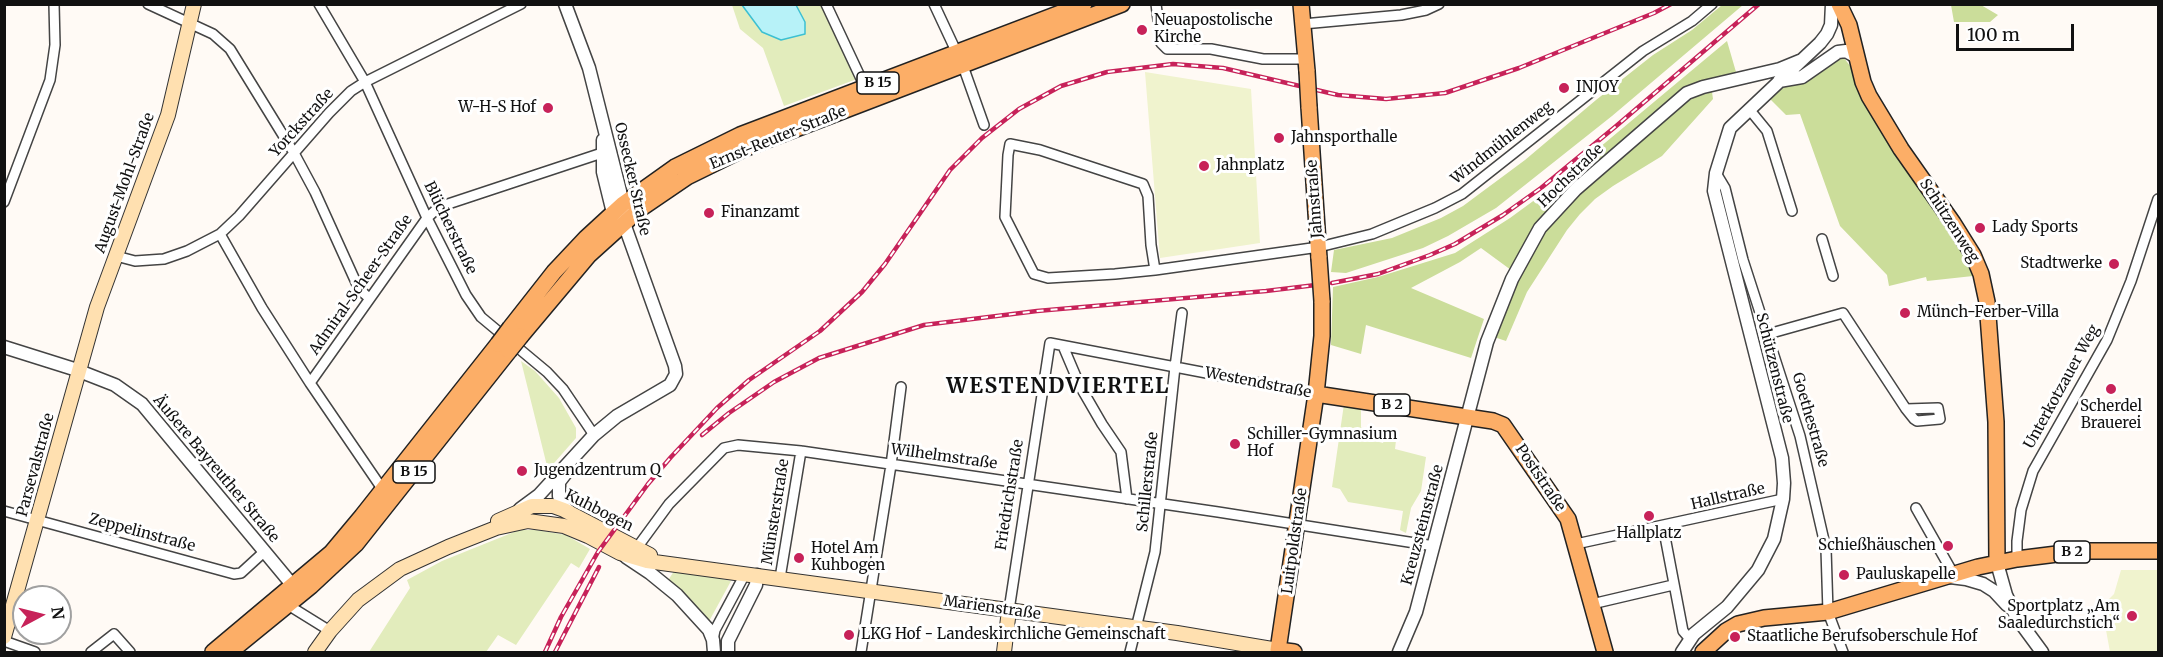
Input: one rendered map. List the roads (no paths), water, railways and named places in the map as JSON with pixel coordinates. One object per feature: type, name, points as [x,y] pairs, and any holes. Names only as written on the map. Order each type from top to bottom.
[{"type":"main road","name":"August-Mohl-Straße","points":[[79,370],[97,307],[168,115],[194,4]]},
{"type":"main road","name":"Ernst-Reuter-Straße","points":[[230,652],[311,586],[356,544],[504,348],[568,255],[619,216],[725,157],[960,59],[1084,4]]},
{"type":"main road","name":"Ernst-Reuter-Straße","points":[[619,216],[657,178],[701,153],[740,135],[865,87],[960,59],[1122,4]]},
{"type":"main road","name":"Jahnstraße","points":[[1301,4],[1322,301],[1322,336],[1316,394]]},
{"type":"main road","name":"Schützenweg","points":[[1839,4],[1849,26],[1863,82],[1901,148],[1973,255],[1981,274],[1988,312],[1996,422],[1997,563]]},
{"type":"main road","name":"Ernst-Reuter-Straße","points":[[213,652],[331,553],[504,348]]},
{"type":"main road","name":"Parsevalstraße","points":[[4,639],[79,370]]},
{"type":"main road","name":"Westendstraße","points":[[1316,394],[1467,417]]},
{"type":"main road","name":"Luitpoldstraße","points":[[1279,651],[1316,394]]},
{"type":"main road","name":"Poststraße","points":[[1467,417],[1497,421],[1505,427],[1564,511],[1572,529],[1605,652]]},
{"type":"main road","name":"Kuhbogen","points":[[546,505],[573,515],[636,549]]},
{"type":"main road","points":[[315,652],[358,600],[400,569],[511,519],[532,506],[546,505]]},
{"type":"main road","name":"Kuhbogen","points":[[511,519],[564,526],[620,553]]},
{"type":"main road","name":"Marienstraße","points":[[636,549],[664,560],[690,566]]},
{"type":"main road","name":"B 2","points":[[1703,652],[1738,624],[1764,618],[1828,612],[1997,563],[2081,551],[2158,551]]},
{"type":"main road","name":"Marienstraße","points":[[620,553],[647,561],[1136,627],[1294,652]]},
{"type":"main road","name":"Friedrichstraße","points":[[1004,652],[1009,610]]},
{"type":"street","points":[[4,202],[50,80],[56,37],[54,4]]},
{"type":"street","points":[[148,4],[213,34],[230,49],[294,153],[315,192],[359,290],[369,298]]},
{"type":"street","name":"Blücherstraße","points":[[319,4],[365,82],[427,218],[466,295],[481,317],[547,372],[563,389],[594,435]]},
{"type":"street","name":"Yorckstraße","points":[[116,256],[140,261],[164,259],[187,251],[220,234],[239,216],[351,91],[521,4]]},
{"type":"street","name":"Ossecker Straße","points":[[511,519],[553,485],[594,435],[617,416],[670,385],[675,379],[675,366],[603,172],[607,151],[597,98],[589,68],[565,4]]},
{"type":"street","points":[[826,4],[865,87]]},
{"type":"street","points":[[934,4],[960,59],[984,124]]},
{"type":"street","points":[[1156,4],[1161,44],[1167,49],[1211,49],[1306,65]]},
{"type":"street","points":[[1303,24],[1401,15],[1426,10],[1439,4]]},
{"type":"street","name":"Windmühlenweg","points":[[1155,270],[1148,196],[1143,184],[1040,150],[1010,144],[1005,217],[1034,274],[1048,278],[1155,270],[1319,253],[1372,234],[1435,208],[1462,194],[1643,51],[1692,21],[1712,4]]},
{"type":"street","name":"Schützenstraße","points":[[1682,652],[1699,629],[1739,595],[1758,570],[1774,539],[1783,499],[1782,458],[1714,191],[1716,173],[1730,128],[1827,34],[1831,25],[1833,4]]},
{"type":"street","name":"Schützenstraße","points":[[1779,81],[1802,77],[1838,52],[1846,51],[1858,58]]},
{"type":"street","name":"Hochstraße","points":[[1467,417],[1494,320],[1530,244],[1550,216],[1576,189],[1680,99],[1695,90],[1780,69],[1802,60]]},
{"type":"street","points":[[1749,109],[1767,131],[1792,211]]},
{"type":"street","name":"Admiral-Scheer-Straße","points":[[310,383],[427,218],[439,207],[607,151]]},
{"type":"street","name":"Goethestraße","points":[[1716,173],[1725,188],[1743,260],[1800,436],[1822,526],[1828,575],[1828,612]]},
{"type":"street","name":"Unterkotzauer Weg","points":[[2017,559],[2021,510],[2033,471],[2107,340],[2131,280],[2158,199]]},
{"type":"street","points":[[220,234],[262,308],[383,490]]},
{"type":"street","points":[[1822,239],[1833,276]]},
{"type":"street","name":"Schillerstraße","points":[[1130,652],[1155,552],[1174,367],[1182,313]]},
{"type":"street","points":[[1768,334],[1843,313],[1906,409]]},
{"type":"street","name":"Westendstraße","points":[[1050,343],[1316,394]]},
{"type":"street","name":"Friedrichstraße","points":[[1009,610],[1050,343]]},
{"type":"street","points":[[1063,346],[1080,386],[1121,452],[1127,499]]},
{"type":"street","name":"Äußere Bayreuther Straße","points":[[4,347],[79,370],[115,385],[142,404],[294,586]]},
{"type":"street","points":[[861,652],[901,387]]},
{"type":"street","name":"Kreuzsteinstraße","points":[[1399,652],[1416,612],[1467,417]]},
{"type":"street","name":"Wilhelmstraße","points":[[636,549],[669,504],[724,448],[738,445],[801,451],[1434,546]]},
{"type":"street","name":"Münsterstraße","points":[[780,579],[801,451]]},
{"type":"street","points":[[564,526],[554,520],[546,505],[544,491],[553,485],[563,506],[573,515]]},
{"type":"street","name":"Hallstraße","points":[[1663,526],[1783,499]]},
{"type":"street","points":[[1916,508],[1950,576],[1983,584],[2005,602],[2042,652]]},
{"type":"street","name":"Zeppelinstraße","points":[[4,511],[234,574],[241,573],[265,551]]},
{"type":"street","points":[[1576,544],[1663,526],[1683,631],[1690,639]]},
{"type":"street","points":[[620,553],[650,573],[676,595],[709,630],[713,646]]},
{"type":"street","points":[[1997,563],[2006,595],[2017,618]]},
{"type":"street","points":[[713,646],[715,630],[751,574]]},
{"type":"street","points":[[727,649],[756,585],[751,574]]},
{"type":"street","points":[[1593,604],[1674,585]]},
{"type":"street","points":[[294,586],[301,589],[311,586]]},
{"type":"street","points":[[288,605],[330,632]]},
{"type":"street","points":[[1828,612],[1843,652]]},
{"type":"street","points":[[91,652],[114,634],[130,652]]},
{"type":"street","points":[[4,639],[35,652]]},
{"type":"street","name":"Kreuzsteinstraße","points":[[1404,652],[1405,639]]},
{"type":"water","points":[[742,5],[796,5],[805,22],[805,34],[781,40],[762,32]]},
{"type":"railway","points":[[545,652],[561,617],[598,552],[671,457],[717,408],[749,380],[820,331],[862,292],[885,264],[950,170],[982,138],[1019,109],[1061,86],[1107,72],[1173,64],[1223,68],[1338,95],[1386,99],[1445,93],[1519,68],[1671,4]]},
{"type":"railway","points":[[1332,283],[1378,274],[1430,255],[1455,244],[1503,215],[1541,188],[1759,4]]},
{"type":"railway","points":[[702,435],[774,382],[819,358],[924,325],[1037,311],[1324,284]]},
{"type":"railway","points":[[555,652],[599,567]]},
{"type":"place","name":"Neuapostolische Kirche","points":[[1142,30]]},
{"type":"place","name":"INJOY","points":[[1564,88]]},
{"type":"place","name":"W-H-S Hof","points":[[548,108]]},
{"type":"place","name":"Jahnsporthalle","points":[[1279,138]]},
{"type":"place","name":"Jahnplatz","points":[[1204,166]]},
{"type":"place","name":"Finanzamt","points":[[709,213]]},
{"type":"place","name":"Lady Sports","points":[[1980,228]]},
{"type":"place","name":"Stadtwerke","points":[[2114,264]]},
{"type":"place","name":"Münch-Ferber-Villa","points":[[1905,313]]},
{"type":"place","name":"Scherdel Brauerei","points":[[2111,389]]},
{"type":"place","name":"Schiller-Gymnasium Hof","points":[[1235,444]]},
{"type":"place","name":"Jugendzentrum Q","points":[[522,471]]},
{"type":"place","name":"Hallplatz","points":[[1649,516]]},
{"type":"place","name":"Schießhäuschen","points":[[1948,546]]},
{"type":"place","name":"Hotel Am Kuhbogen","points":[[799,558]]},
{"type":"place","name":"Pauluskapelle","points":[[1844,575]]},
{"type":"place","name":"Sportplatz „Am Saaledurchstich“","points":[[2132,616]]},
{"type":"place","name":"LKG Hof - Landeskirchliche Gemeinschaft","points":[[849,635]]},
{"type":"place","name":"Staatliche Berufsoberschule Hof","points":[[1735,637]]},
{"type":"district","name":"WESTENDVIERTEL","points":[[1058,387]]}]
